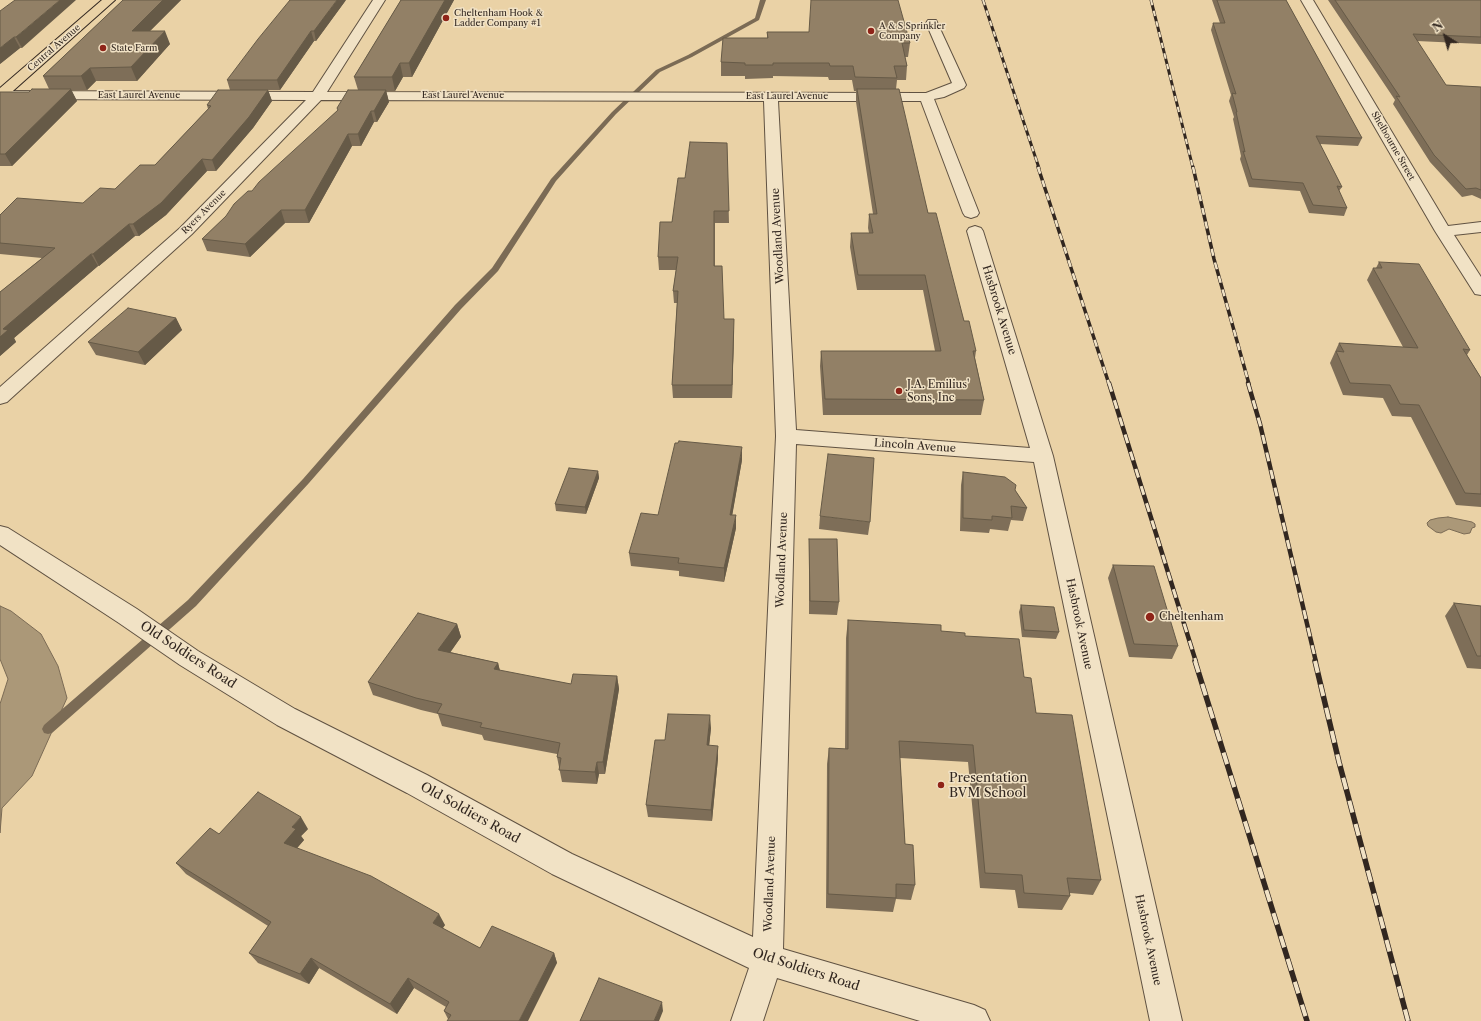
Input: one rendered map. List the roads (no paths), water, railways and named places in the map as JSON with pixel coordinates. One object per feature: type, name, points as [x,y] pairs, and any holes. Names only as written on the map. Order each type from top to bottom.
[{"type":"main road","name":"Central Avenue","points":[[0,95],[109,0]]},
{"type":"street","name":"Ryers Avenue","points":[[0,398],[186,231],[318,95],[379,0]]},
{"type":"street","name":"Shelbourne Street","points":[[1307,0],[1443,231],[1481,290]]},
{"type":"street","points":[[932,23],[959,85],[939,94],[926,97],[971,213]]},
{"type":"street","name":"East Laurel Avenue","points":[[0,95],[926,97]]},
{"type":"street","name":"Woodland Avenue","points":[[747,1021],[767,960],[786,436],[771,96]]},
{"type":"street","points":[[1443,231],[1481,226]]},
{"type":"street","name":"Hasbrook Avenue","points":[[975,231],[1043,456],[1166,1021]]},
{"type":"street","name":"Lincoln Avenue","points":[[786,436],[1043,456]]},
{"type":"street","name":"Old Soldiers Road","points":[[0,534],[128,616],[189,658],[286,717],[417,784],[562,864],[767,960],[974,1021]]},
{"type":"waterway","points":[[48,729],[192,603],[306,481],[458,307],[495,269],[553,180],[614,113],[658,71],[690,56],[757,19],[763,0]]},
{"type":"railway","points":[[983,0],[1039,168]]},
{"type":"railway","points":[[1151,0],[1193,168]]},
{"type":"railway","points":[[1038,167],[1109,384]]},
{"type":"railway","points":[[1193,167],[1214,259],[1249,384]]},
{"type":"railway","points":[[1109,383],[1196,662]]},
{"type":"railway","points":[[1248,383],[1260,424],[1316,662]]},
{"type":"railway","points":[[1195,661],[1307,1021]]},
{"type":"railway","points":[[1315,661],[1339,762],[1408,1021]]},
{"type":"place","name":"Cheltenham Hook & Ladder Company #1","points":[[446,18]]},
{"type":"place","name":"A & S Sprinkler Company","points":[[871,31]]},
{"type":"place","name":"State Farm","points":[[103,48]]},
{"type":"place","name":"J.A. Emilius' Sons, Inc","points":[[899,391]]},
{"type":"place","name":"Cheltenham","points":[[1150,617]]},
{"type":"place","name":"Presentation BVM School","points":[[941,785]]}]
